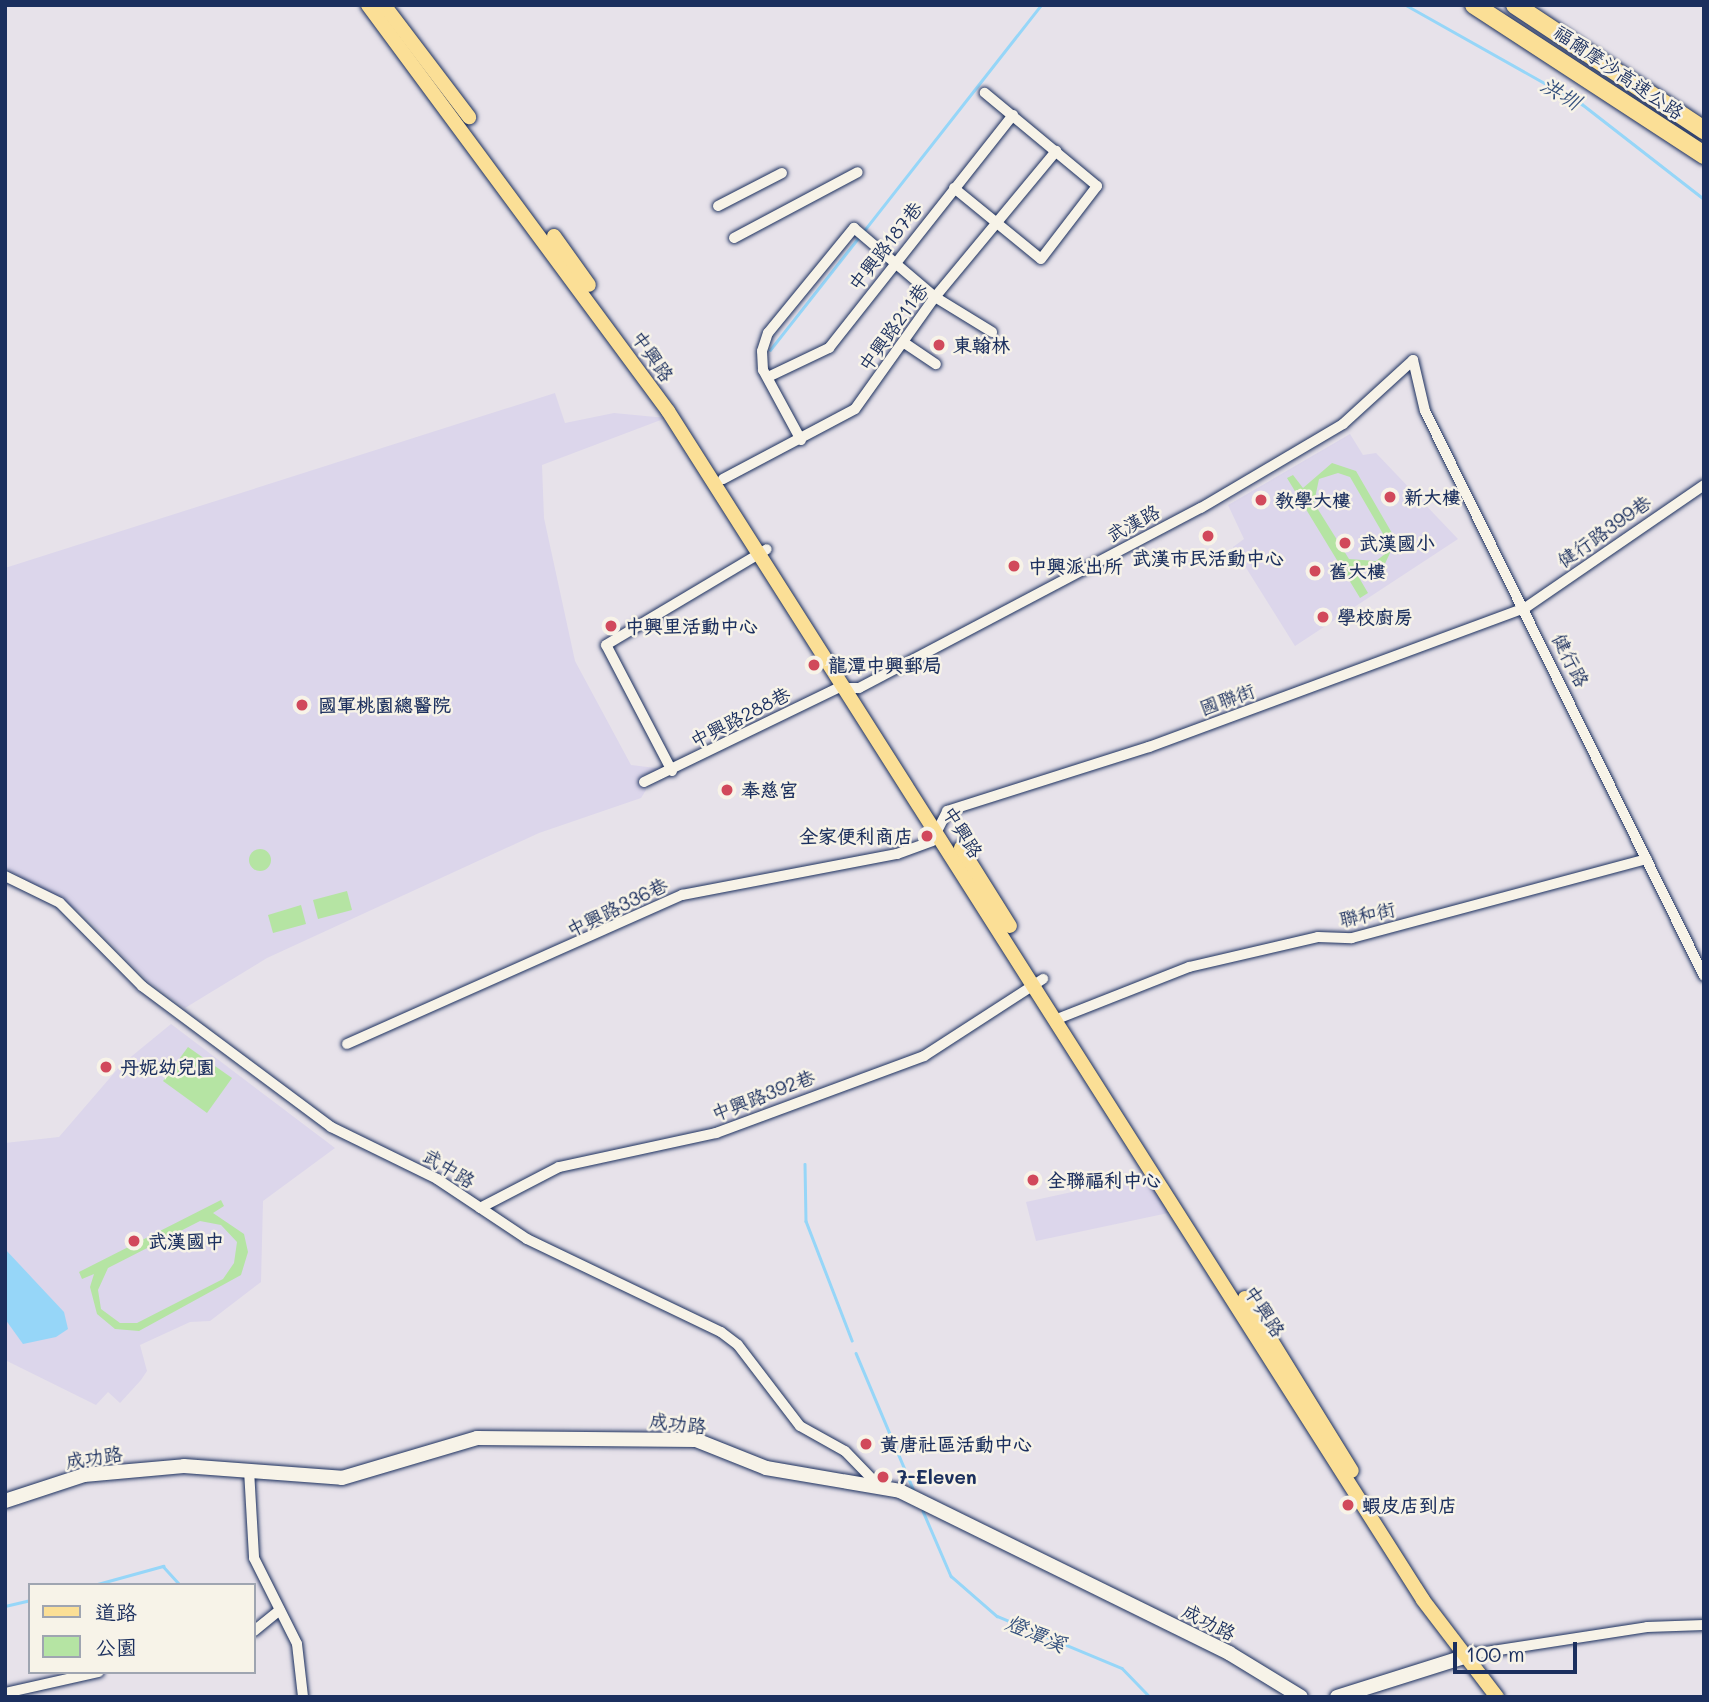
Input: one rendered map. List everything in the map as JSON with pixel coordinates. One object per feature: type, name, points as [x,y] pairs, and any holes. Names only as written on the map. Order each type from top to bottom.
[{"type":"highway","name":"福爾摩沙高速公路","points":[[1474,5],[1704,155]]},
{"type":"highway","name":"福爾摩沙高速公路","points":[[1516,5],[1704,130]]},
{"type":"main road","name":"中興路","points":[[369,5],[611,330],[764,551],[1497,1697]]},
{"type":"main road","name":"中興路","points":[[384,5],[723,479],[764,551]]},
{"type":"main road","name":"中興路","points":[[1469,1656],[1508,1697]]},
{"type":"street","points":[[954,188],[1041,259],[1097,186],[985,93]]},
{"type":"street","name":"中興路187巷","points":[[768,377],[829,348],[893,262],[1013,115]]},
{"type":"street","name":"中興路211巷","points":[[723,479],[855,409],[906,344],[935,297],[1056,151]]},
{"type":"street","points":[[734,238],[859,172]]},
{"type":"street","points":[[719,206],[782,173]]},
{"type":"street","points":[[801,440],[768,377],[762,351],[768,333],[859,232],[935,297],[992,332]]},
{"type":"street","points":[[906,344],[936,364]]},
{"type":"street","name":"健行路","points":[[1413,360],[1425,411],[1525,608],[1704,976]]},
{"type":"street","name":"武漢路","points":[[854,688],[1324,436],[1413,360]]},
{"type":"street","name":"健行路399巷","points":[[1525,608],[1704,485]]},
{"type":"street","points":[[672,771],[606,645],[764,551]]},
{"type":"street","name":"國聯街","points":[[940,823],[947,811],[1149,747],[1525,608]]},
{"type":"street","name":"中興路288巷","points":[[645,782],[838,688],[854,688]]},
{"type":"street","name":"中興路336巷","points":[[347,1044],[682,895],[897,854],[932,842],[940,823]]},
{"type":"street","name":"聯和街","points":[[1061,1016],[1189,967],[1318,937],[1352,938],[1647,859]]},
{"type":"street","name":"武中路","points":[[5,876],[60,903],[142,986],[302,1108],[480,1208],[527,1239],[721,1332],[738,1345],[800,1426],[845,1451],[874,1482]]},
{"type":"street","name":"中興路392巷","points":[[480,1208],[559,1167],[716,1133],[924,1056],[1039,982]]},
{"type":"street","name":"成功路","points":[[5,1501],[83,1475],[223,1464],[249,1471],[342,1478],[477,1438],[696,1440],[766,1468],[874,1482],[1229,1653],[1301,1697]]},
{"type":"street","points":[[249,1471],[254,1558],[297,1644],[303,1697]]},
{"type":"street","points":[[256,1629],[279,1610]]},
{"type":"street","points":[[1337,1697],[1469,1656],[1647,1627],[1704,1625]]},
{"type":"street","points":[[5,1693],[90,1674]]},
{"type":"shaded area","name":"國軍桃園總醫院","points":[[555,393],[565,423],[614,413],[666,418],[542,465],[544,518],[575,661],[631,765],[664,769],[643,775],[646,790],[641,798],[539,833],[267,958],[185,1008],[148,981],[82,913],[5,868],[5,568]]},
{"type":"shaded area","name":"武漢國小","points":[[1350,434],[1363,455],[1376,453],[1458,539],[1295,646],[1233,547],[1244,539],[1228,505]]},
{"type":"shaded area","name":"武漢國中","points":[[171,1024],[335,1148],[263,1201],[261,1282],[210,1321],[190,1322],[140,1345],[147,1371],[141,1380],[120,1403],[108,1392],[96,1405],[5,1360],[5,1143],[59,1137],[121,1065]]},
{"type":"shaded area","points":[[1150,1175],[1173,1212],[1036,1241],[1026,1202]]},
{"type":"green space","points":[[1332,463],[1356,471],[1396,540],[1383,568],[1354,569],[1368,593],[1360,598],[1287,478],[1293,475],[1303,488]],"holes":[[[1338,473],[1350,477],[1386,539],[1385,554],[1376,561],[1349,559],[1314,503],[1319,479]]]},
{"type":"green space","points":[[260,849],[268,852],[271,860],[268,868],[260,871],[252,868],[249,860],[252,852]]},
{"type":"green space","points":[[347,891],[352,910],[318,919],[313,900]]},
{"type":"green space","points":[[301,905],[306,924],[273,933],[268,915]]},
{"type":"green space","points":[[188,1047],[232,1078],[207,1113],[163,1081]]},
{"type":"green space","points":[[221,1200],[224,1206],[213,1213],[244,1234],[248,1252],[241,1275],[139,1331],[115,1329],[97,1314],[90,1287],[94,1274],[82,1279],[79,1272]],"holes":[[[200,1221],[221,1225],[237,1242],[234,1263],[223,1279],[137,1323],[120,1323],[101,1309],[98,1290],[108,1268]]]},
{"type":"water","points":[[5,1249],[64,1312],[68,1329],[56,1337],[23,1344],[5,1319]]},
{"type":"waterway","points":[[863,232],[1041,5]]},
{"type":"waterway","name":"洪圳","points":[[1406,5],[1582,104],[1704,199]]},
{"type":"waterway","points":[[770,350],[859,237]]},
{"type":"waterway","name":"燈潭溪","points":[[805,1164],[806,1221],[852,1340]]},
{"type":"waterway","name":"燈潭溪","points":[[856,1353],[914,1491]]},
{"type":"waterway","name":"燈潭溪","points":[[923,1511],[951,1576],[997,1616],[1122,1668],[1150,1697]]},
{"type":"waterway","points":[[101,1583],[163,1566],[178,1583]]},
{"type":"waterway","points":[[5,1606],[28,1600]]},
{"type":"place","name":"東翰林","points":[[939,345]]},
{"type":"place","name":"新大樓","points":[[1390,497]]},
{"type":"place","name":"教學大樓","points":[[1261,500]]},
{"type":"place","name":"武漢市民活動中心","points":[[1208,536]]},
{"type":"place","name":"武漢國小","points":[[1345,543]]},
{"type":"place","name":"中興派出所","points":[[1014,566]]},
{"type":"place","name":"舊大樓","points":[[1315,571]]},
{"type":"place","name":"學校廚房","points":[[1323,617]]},
{"type":"place","name":"中興里活動中心","points":[[611,626]]},
{"type":"place","name":"龍潭中興郵局","points":[[814,665]]},
{"type":"place","name":"國軍桃園總醫院","points":[[302,705]]},
{"type":"place","name":"奉慈宮","points":[[727,790]]},
{"type":"place","name":"全家便利商店","points":[[927,836]]},
{"type":"place","name":"丹妮幼兒園","points":[[106,1067]]},
{"type":"place","name":"全聯福利中心","points":[[1033,1180]]},
{"type":"place","name":"武漢國中","points":[[134,1241]]},
{"type":"place","name":"黃唐社區活動中心","points":[[866,1444]]},
{"type":"place","name":"7-Eleven","points":[[883,1477]]},
{"type":"place","name":"蝦皮店到店","points":[[1348,1505]]}]
